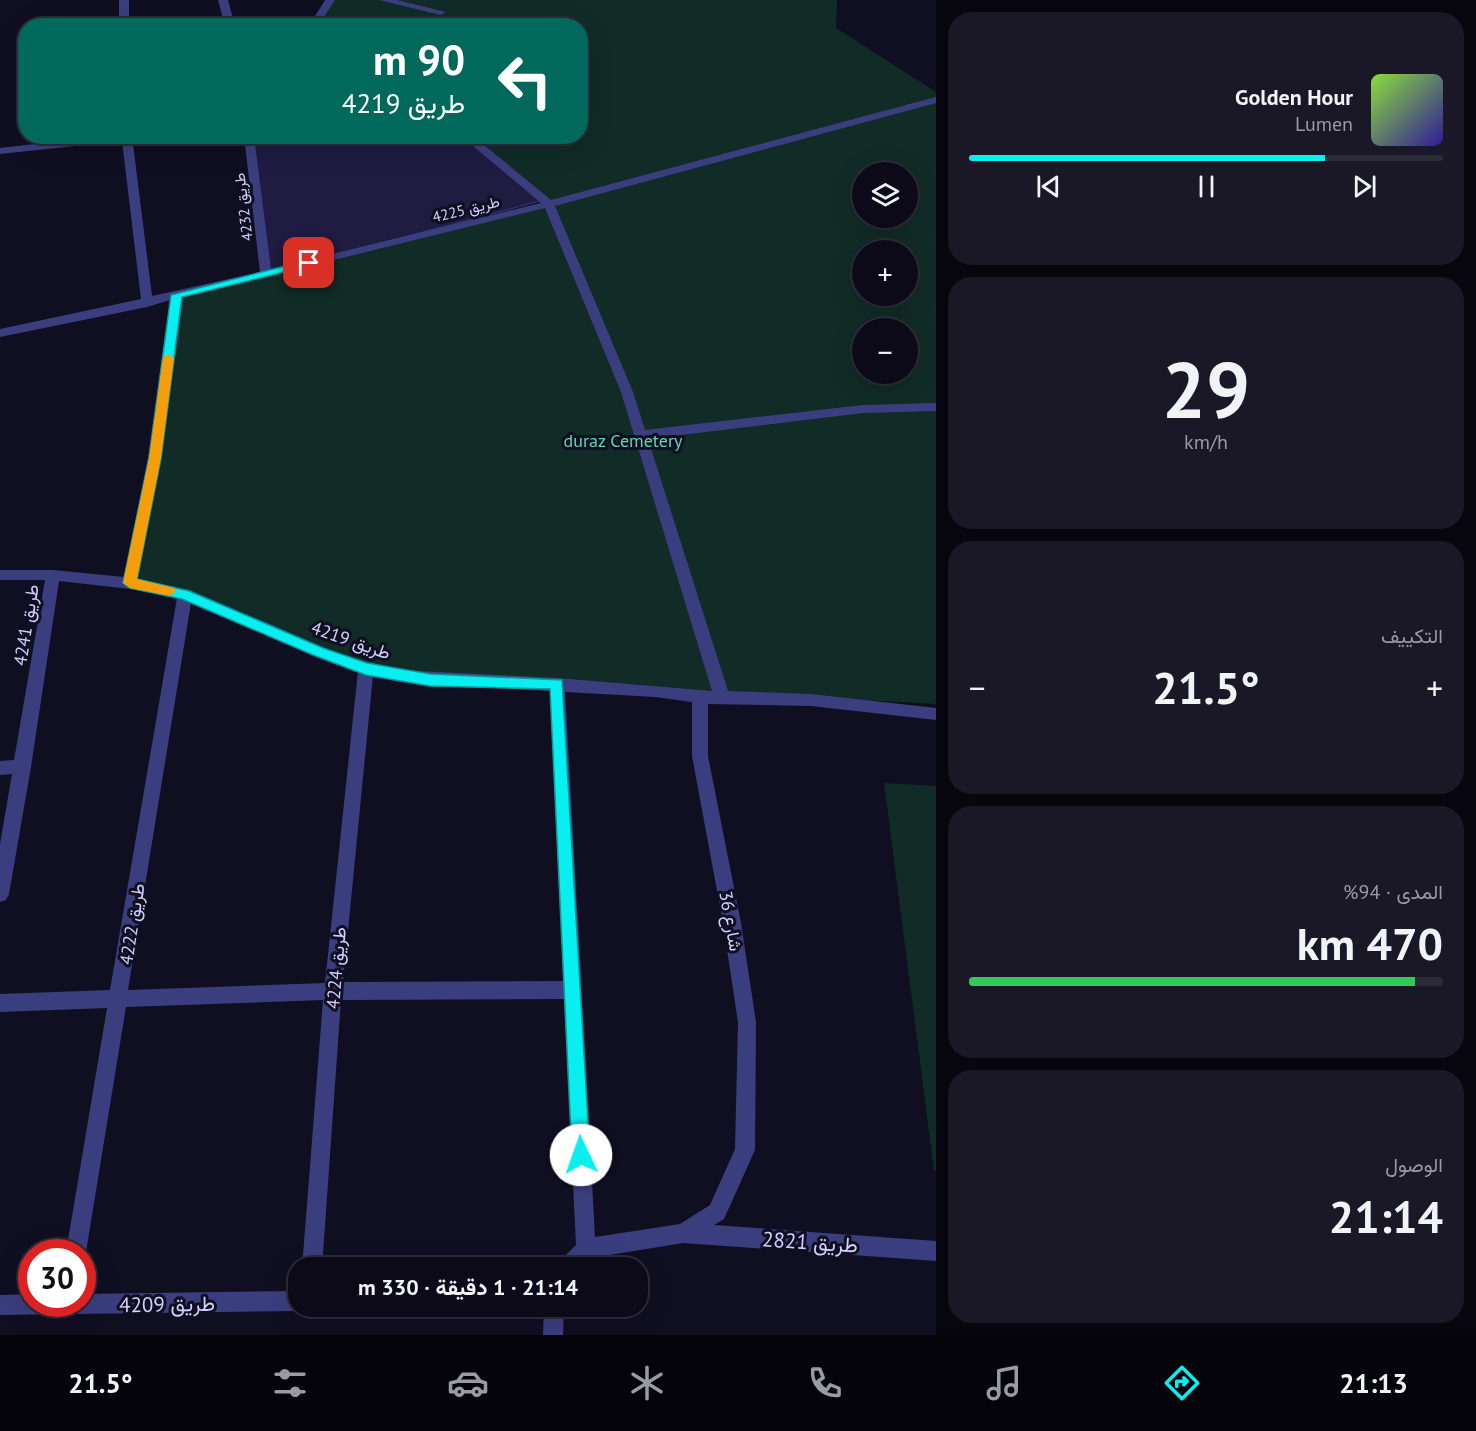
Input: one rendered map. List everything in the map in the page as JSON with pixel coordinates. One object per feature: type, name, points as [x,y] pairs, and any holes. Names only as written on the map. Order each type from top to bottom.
[{"type":"street","points":[[124,0],[124,18]]},
{"type":"street","points":[[223,0],[228,18]]},
{"type":"street","points":[[318,18],[330,0]]},
{"type":"street","points":[[384,0],[441,12]]},
{"type":"street","name":"طريق 4225","points":[[0,333],[147,303],[549,204],[936,100]]},
{"type":"street","points":[[0,151],[64,144]]},
{"type":"street","points":[[128,144],[147,303]]},
{"type":"street","name":"طريق 4232","points":[[250,144],[266,274]]},
{"type":"street","points":[[476,144],[549,204],[600,322],[640,435],[722,698]]},
{"type":"street","points":[[130,583],[155,458],[177,295]]},
{"type":"street","points":[[640,435],[863,410],[936,407]]},
{"type":"street","name":"طريق 4219","points":[[0,576],[53,575],[130,583],[185,594],[328,656],[366,669],[430,680],[557,684],[700,697]]},
{"type":"street","name":"طريق 4241","points":[[0,894],[23,767],[53,575]]},
{"type":"street","name":"طريق 4222","points":[[78,1239],[120,998],[185,594]]},
{"type":"street","name":"طريق 4224","points":[[313,1257],[333,991],[366,669]]},
{"type":"street","points":[[557,684],[586,1249],[578,1257]]},
{"type":"street","points":[[700,697],[812,700],[936,714]]},
{"type":"street","name":"شارع 36","points":[[586,1249],[683,1233],[717,1212],[745,1150],[747,1022],[732,923],[700,756],[700,697]]},
{"type":"street","points":[[0,768],[23,767]]},
{"type":"street","points":[[0,1003],[333,991],[573,990]]},
{"type":"street","name":"طريق 2821","points":[[683,1233],[936,1251]]},
{"type":"street","name":"طريق 4209","points":[[96,1304],[288,1301]]},
{"type":"street","name":"طريق 4209","points":[[0,1305],[18,1305]]},
{"type":"street","points":[[553,1335],[554,1317]]},
{"type":"green space","name":"duraz Cemetery","points":[[330,0],[837,0],[836,28],[936,92],[936,704],[557,684],[366,669],[185,594],[130,583],[177,295],[548,204],[475,144],[588,144],[588,18],[318,18]]},
{"type":"green space","points":[[884,783],[936,786],[936,1171],[934,1170]]},
{"type":"building","points":[[250,144],[473,144],[544,200],[266,274]]},
{"type":"slow traffic","points":[[168,358],[155,458],[141,518],[130,583],[170,591]]},
{"type":"route","points":[[309,263],[177,295],[155,458],[141,518],[130,583],[185,594],[318,652],[366,669],[430,680],[557,684],[581,1155]]}]
